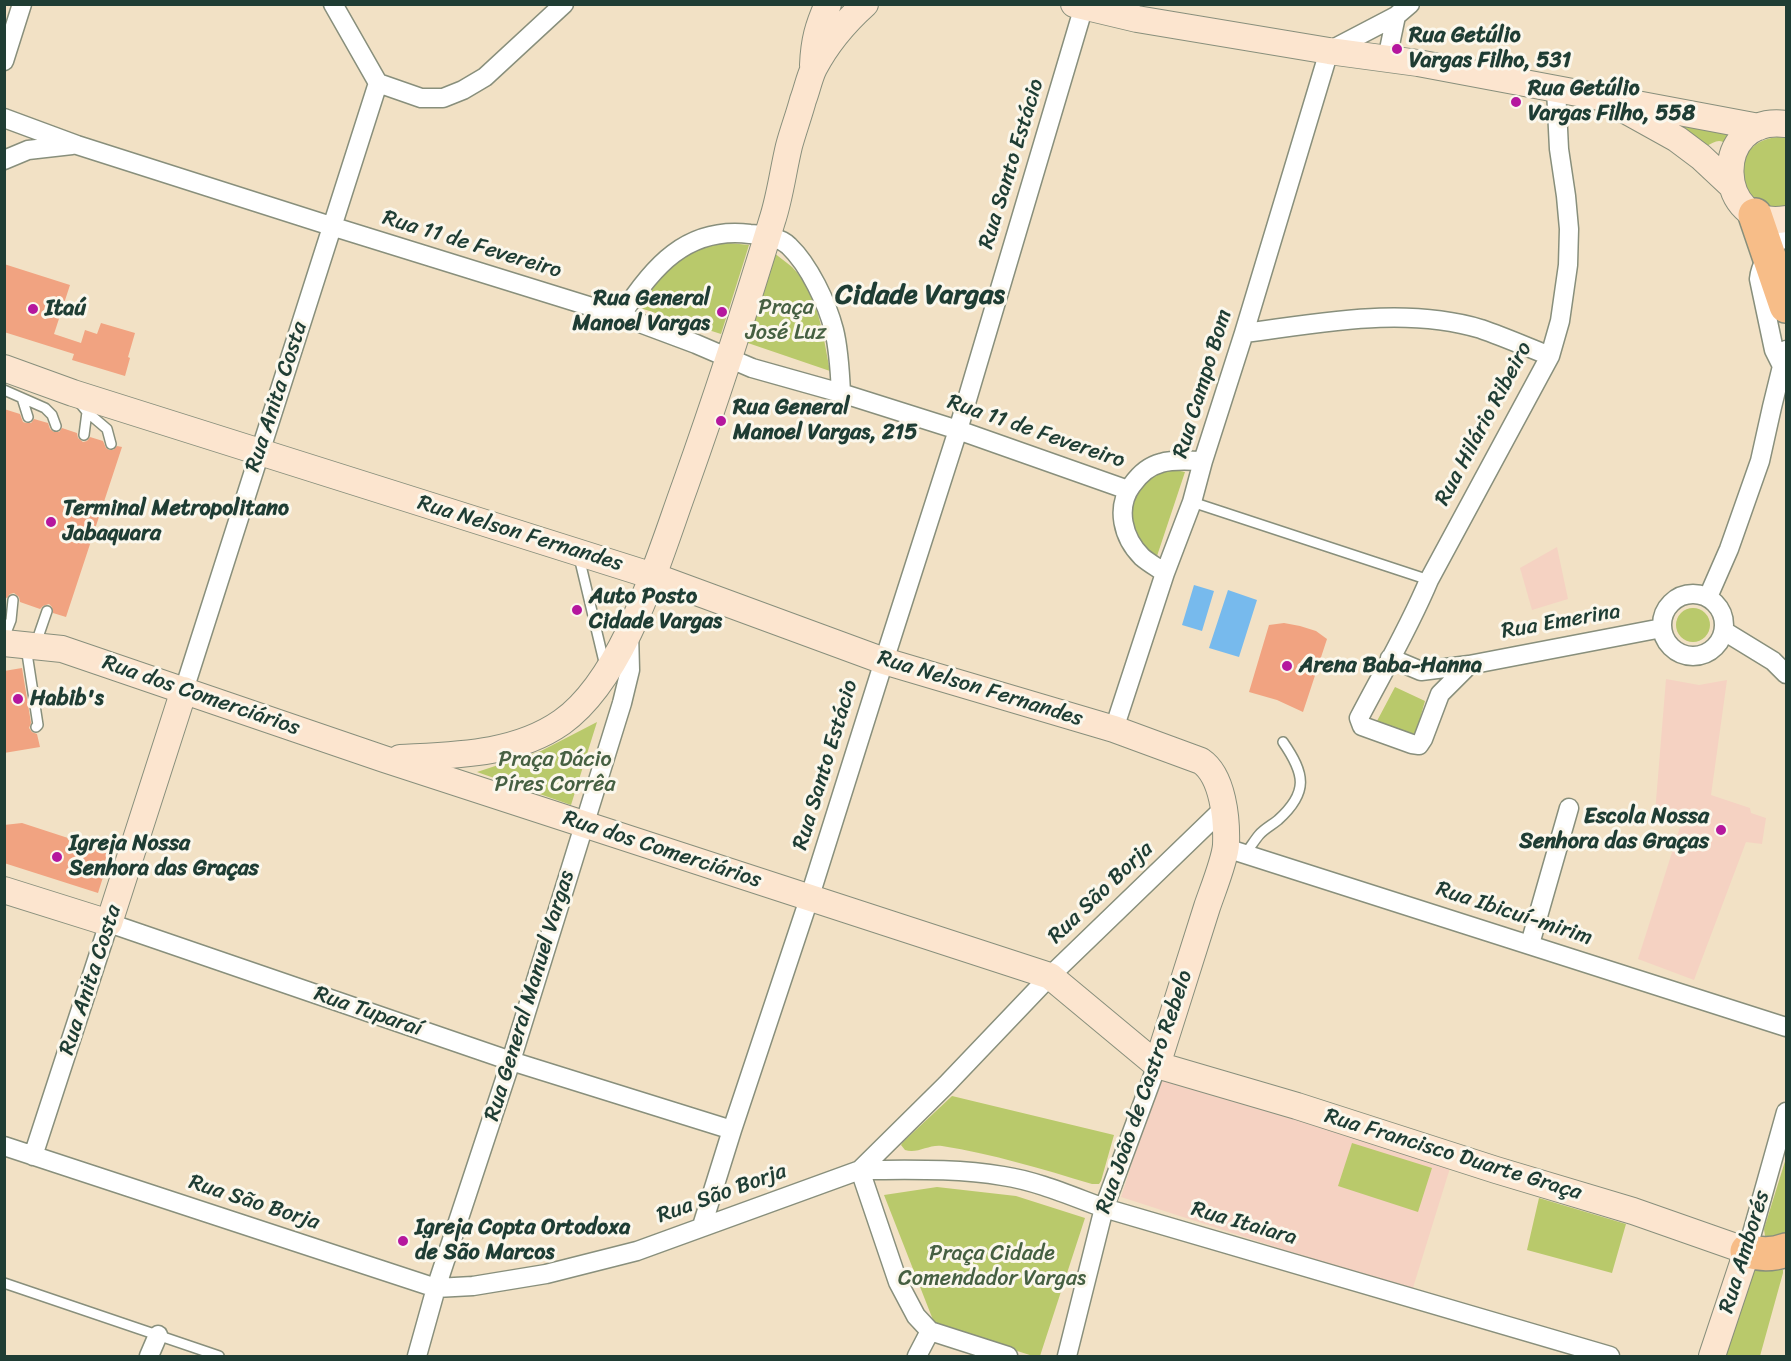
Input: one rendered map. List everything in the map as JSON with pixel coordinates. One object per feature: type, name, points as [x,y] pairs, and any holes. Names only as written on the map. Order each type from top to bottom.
[{"type":"highway","points":[[1771,217],[1778,243],[1786,306]]},
{"type":"highway","points":[[1747,1251],[1775,1254],[1786,1250]]},
{"type":"street","points":[[4,61],[22,4]]},
{"type":"street","points":[[333,4],[378,83],[421,98],[443,98],[485,77],[564,4]]},
{"type":"street","points":[[384,759],[480,752],[500,749],[535,737],[562,722],[586,701],[629,633],[653,576],[702,438],[772,221],[790,144],[813,69],[814,41],[828,4]]},
{"type":"street","points":[[813,69],[839,31],[864,4]]},
{"type":"street","points":[[1079,5],[1137,19],[1387,59],[1596,97],[1775,124]]},
{"type":"street","name":"Rua Santo Estácio","points":[[702,1226],[958,430],[1079,5]]},
{"type":"street","points":[[1329,51],[1403,10]]},
{"type":"street","points":[[1387,59],[1403,10]]},
{"type":"street","name":"Rua Campo Bom","points":[[1114,729],[1165,573],[1192,502],[1329,51]]},
{"type":"street","name":"Rua Anita Costa","points":[[33,1156],[378,83]]},
{"type":"street","name":"Rua Hilário Ribeiro","points":[[1469,665],[1440,694],[1422,743],[1415,745],[1362,726],[1360,723],[1359,718],[1416,612],[1428,580],[1550,356],[1560,321],[1568,265],[1569,228],[1559,149],[1556,89]]},
{"type":"street","points":[[1596,97],[1633,114],[1677,139],[1701,157],[1732,186]]},
{"type":"street","name":"Rua 11 de Fevereiro","points":[[4,118],[77,145],[621,316],[752,368],[958,430],[1128,490]]},
{"type":"street","points":[[1771,217],[1745,207],[1737,198],[1729,170],[1735,149],[1743,138],[1775,124]]},
{"type":"street","points":[[4,160],[28,150],[77,145]]},
{"type":"street","points":[[621,316],[649,276],[672,253],[701,238],[720,234],[742,233],[767,236],[787,244],[813,279],[834,329],[841,393]]},
{"type":"street","points":[[1708,597],[1729,549],[1760,461],[1784,358],[1774,350],[1760,279],[1760,268],[1778,243]]},
{"type":"street","points":[[1244,333],[1357,319],[1436,320],[1480,329],[1550,356]]},
{"type":"street","name":"Rua Nelson Fernandes","points":[[4,368],[80,402],[259,452],[578,552],[653,576],[884,660],[1114,729],[1201,760],[1215,776],[1230,835]]},
{"type":"street","points":[[1165,573],[1143,558],[1132,544],[1125,532],[1122,518],[1123,503],[1136,478],[1151,467],[1162,462],[1203,461]]},
{"type":"street","points":[[1697,594],[1708,597],[1723,615],[1724,631],[1720,641],[1713,650],[1703,655],[1681,654],[1671,648],[1665,639],[1662,628],[1663,617],[1668,607],[1676,599],[1697,594]]},
{"type":"street","name":"Rua Emerina","points":[[1390,658],[1421,670],[1469,665],[1662,628]]},
{"type":"street","points":[[1724,631],[1773,661],[1786,674]]},
{"type":"street","name":"Rua General Manuel Vargas","points":[[417,1356],[436,1288],[511,1060],[622,703],[630,670],[629,633]]},
{"type":"street","name":"Rua dos Comerciários","points":[[18,643],[62,649],[384,759],[1050,976],[1157,1065]]},
{"type":"street","points":[[1530,944],[1569,808]]},
{"type":"street","name":"Rua Ibicuí-mirim","points":[[1230,835],[1530,944],[1786,1027]]},
{"type":"street","name":"Rua São Borja","points":[[4,1146],[436,1288],[473,1286],[546,1274],[637,1251],[860,1170],[946,1085],[1050,976],[1230,835]]},
{"type":"street","name":"Rua João de Castro Rebelo","points":[[1067,1356],[1104,1208],[1157,1065],[1230,835]]},
{"type":"street","name":"Rua Tuparaí","points":[[4,890],[109,923],[511,1060],[732,1130]]},
{"type":"street","name":"Rua Francisco Duarte Graça","points":[[1157,1065],[1633,1210],[1747,1251]]},
{"type":"street","name":"Rua Amborés","points":[[1712,1356],[1747,1251],[1786,1112]]},
{"type":"street","points":[[860,1170],[898,1282],[916,1316],[930,1331],[1008,1356]]},
{"type":"street","name":"Rua Itaiara","points":[[860,1170],[947,1170],[1005,1176],[1054,1189],[1104,1208],[1610,1356]]},
{"type":"street","points":[[917,1356],[930,1331]]},
{"type":"street","points":[[149,1356],[158,1335]]},
{"type":"lane","points":[[4,390],[45,408],[52,415],[56,426]]},
{"type":"lane","points":[[22,398],[28,417]]},
{"type":"lane","points":[[80,402],[84,435]]},
{"type":"lane","points":[[80,402],[107,429],[111,444]]},
{"type":"lane","points":[[1192,502],[1428,580]]},
{"type":"lane","points":[[578,552],[606,672]]},
{"type":"lane","points":[[13,600],[11,620],[38,725],[36,727]]},
{"type":"lane","points":[[18,643],[47,611]]},
{"type":"lane","points":[[1230,835],[1260,834],[1297,799],[1300,783],[1299,769],[1283,742]]},
{"type":"lane","points":[[4,1283],[219,1356]]},
{"type":"shaded area","points":[[1557,547],[1568,599],[1532,610],[1520,568]]},
{"type":"shaded area","name":"Escola Nossa Senhora das Graças","points":[[1666,679],[1699,685],[1727,680],[1711,795],[1750,808],[1751,813],[1766,818],[1762,844],[1746,842],[1694,980],[1638,959],[1683,818],[1655,813]]},
{"type":"shaded area","points":[[1160,1076],[1450,1168],[1412,1291],[1121,1197]]},
{"type":"green space","points":[[1669,120],[1734,129],[1723,142],[1717,141],[1707,146]]},
{"type":"green space","points":[[1778,137],[1786,138],[1786,206],[1774,211],[1757,201],[1749,192],[1742,171],[1748,153],[1755,145]]},
{"type":"green space","name":"Praça José Luz","points":[[720,242],[749,245],[721,334],[637,307],[658,276],[698,246]]},
{"type":"green space","name":"Praça José Luz","points":[[773,252],[792,267],[808,290],[822,330],[830,371],[745,342]]},
{"type":"green space","points":[[1164,471],[1185,472],[1155,562],[1136,544],[1129,508],[1143,482]]},
{"type":"green space","points":[[1693,608],[1705,613],[1710,625],[1705,637],[1693,642],[1681,637],[1676,625],[1681,613]]},
{"type":"green space","points":[[1395,687],[1425,701],[1415,736],[1377,721]]},
{"type":"green space","name":"Praça Dácio Píres Corrêa","points":[[597,722],[571,805],[477,772],[541,751]]},
{"type":"green space","points":[[952,1096],[1114,1135],[1101,1181],[1099,1184],[1092,1184],[1036,1167],[961,1149],[933,1146],[914,1151],[905,1150],[901,1145],[903,1142]]},
{"type":"green space","points":[[1352,1143],[1432,1168],[1418,1212],[1338,1186]]},
{"type":"green space","points":[[1786,1158],[1786,1238],[1768,1240],[1764,1229]]},
{"type":"green space","name":"Praça Cidade Comendador Vargas","points":[[937,1187],[1016,1196],[1085,1218],[1040,1356],[1033,1356],[935,1325],[884,1195]]},
{"type":"green space","points":[[1539,1198],[1626,1224],[1612,1273],[1527,1250]]},
{"type":"green space","points":[[1777,1266],[1783,1270],[1783,1273],[1760,1356],[1723,1356],[1755,1267]]},
{"type":"water","points":[[1194,585],[1214,591],[1202,631],[1182,625]]},
{"type":"water","points":[[1228,590],[1257,600],[1239,657],[1209,648]]},
{"type":"building","name":"Itaú","points":[[4,264],[70,285],[54,334],[81,343],[85,330],[97,334],[101,323],[135,333],[125,376],[72,360],[74,354],[4,332]]},
{"type":"building","name":"Terminal Metropolitano Jabaquara","points":[[4,409],[20,414],[23,422],[26,423],[31,423],[34,419],[48,423],[54,432],[59,432],[62,428],[77,433],[78,438],[83,442],[90,437],[103,441],[109,450],[117,446],[122,447],[66,617],[53,613],[49,604],[40,609],[20,602],[19,597],[14,593],[7,598],[4,597]]},
{"type":"building","name":"Arena Baba-Hanna","points":[[1284,623],[1316,631],[1327,639],[1303,712],[1277,700],[1249,692],[1269,625]]},
{"type":"building","name":"Habib's","points":[[22,668],[31,723],[29,728],[37,734],[40,747],[4,753],[4,671]]},
{"type":"building","name":"Igreja Nossa Senhora das Graças","points":[[22,823],[111,852],[98,893],[4,863],[4,825]]},
{"type":"place","name":"Rua Getúlio Vargas Filho, 531","points":[[1397,49]]},
{"type":"place","name":"Rua Getúlio Vargas Filho, 558","points":[[1516,102]]},
{"type":"place","name":"Itaú","points":[[33,309]]},
{"type":"place","name":"Rua General Manoel Vargas","points":[[722,312]]},
{"type":"place","name":"Rua General Manoel Vargas, 215","points":[[721,421]]},
{"type":"place","name":"Terminal Metropolitano Jabaquara","points":[[51,522]]},
{"type":"place","name":"Auto Posto Cidade Vargas","points":[[577,610]]},
{"type":"place","name":"Arena Baba-Hanna","points":[[1287,666]]},
{"type":"place","name":"Habib's","points":[[18,699]]},
{"type":"place","name":"Escola Nossa Senhora das Graças","points":[[1721,830]]},
{"type":"place","name":"Igreja Nossa Senhora das Graças","points":[[57,857]]},
{"type":"place","name":"Igreja Copta Ortodoxa de São Marcos","points":[[403,1241]]},
{"type":"district","name":"Cidade Vargas","points":[[920,296]]}]
